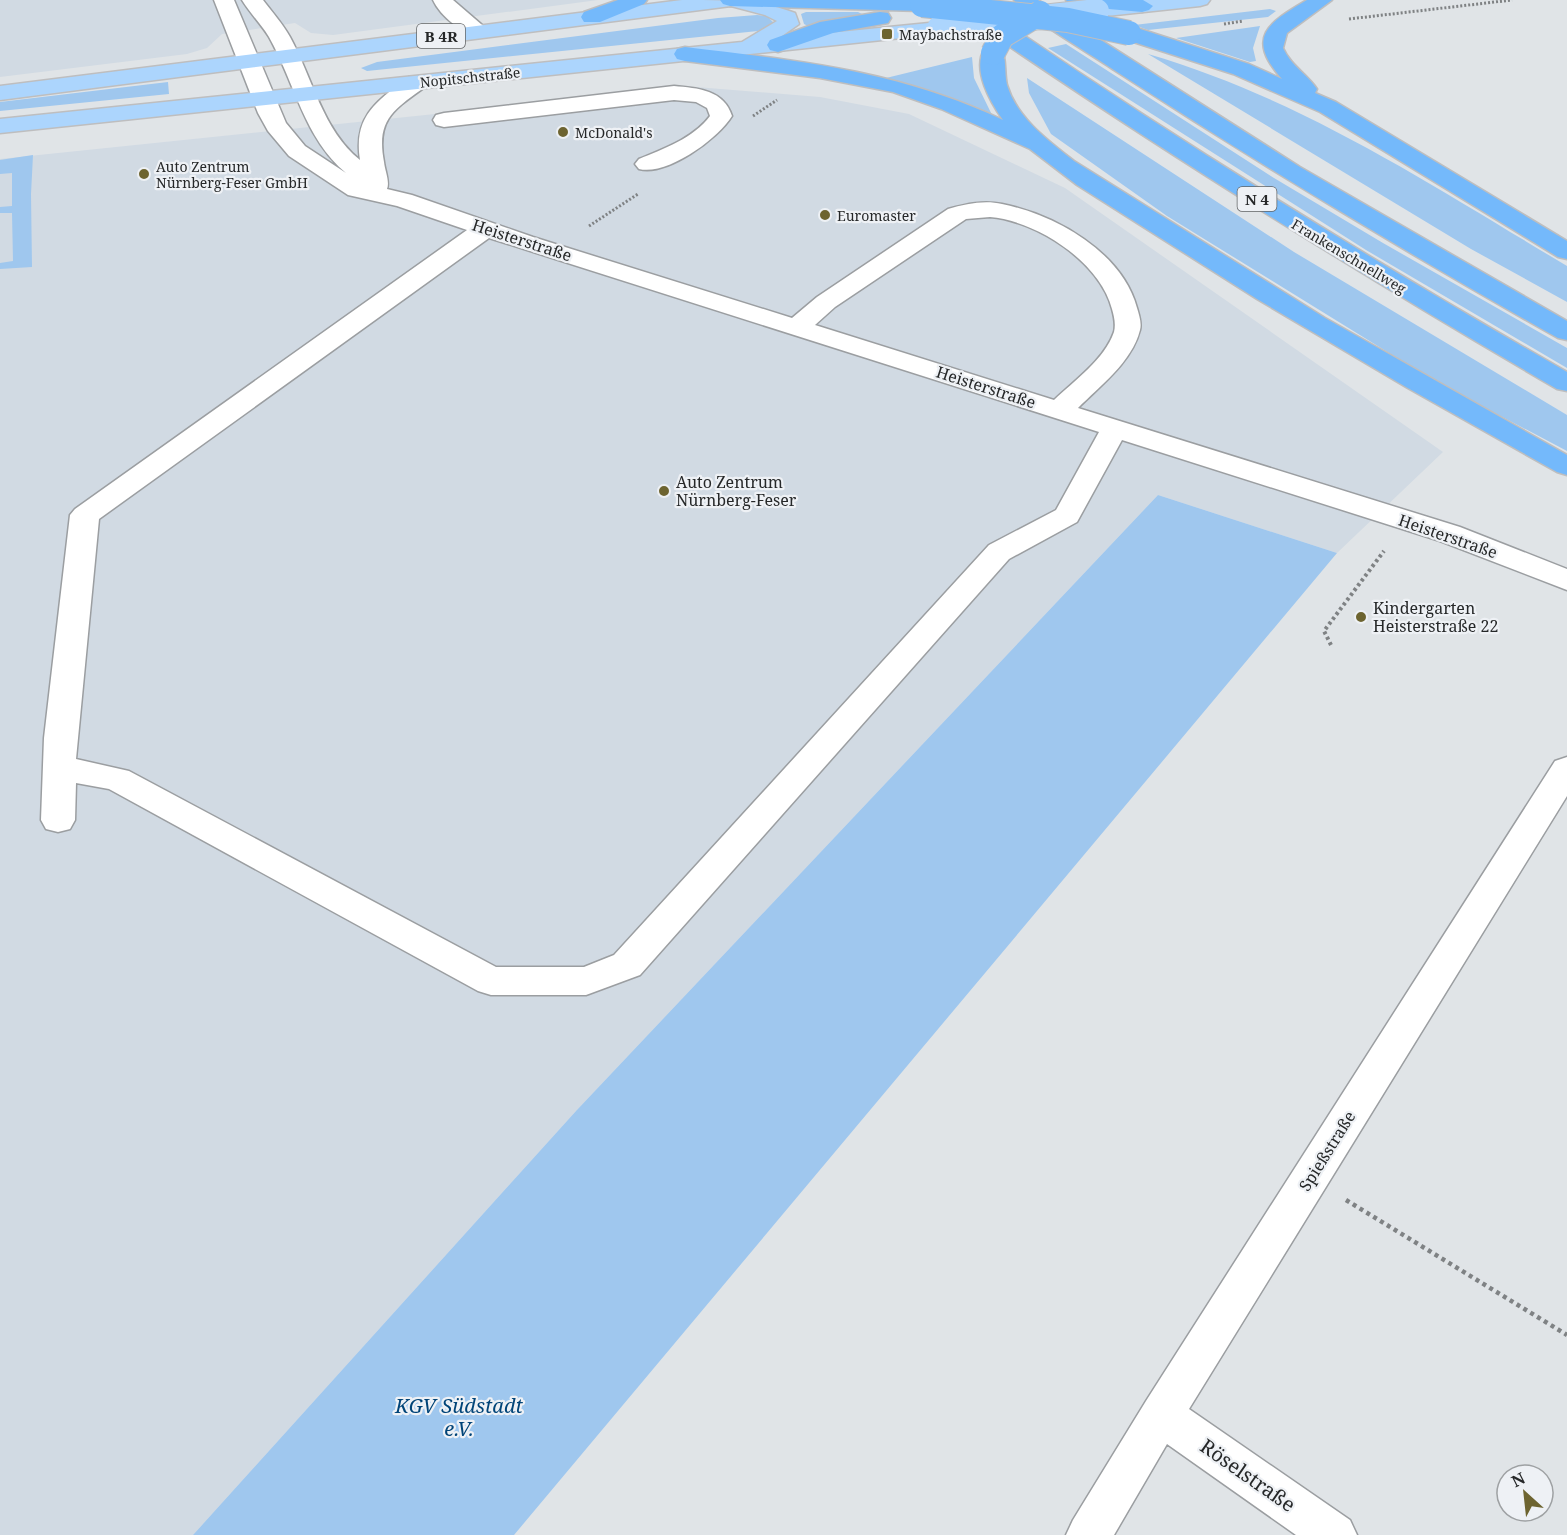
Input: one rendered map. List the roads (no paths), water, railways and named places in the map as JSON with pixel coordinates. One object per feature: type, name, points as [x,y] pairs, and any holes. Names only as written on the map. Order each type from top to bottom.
[{"type":"highway","points":[[592,16],[637,0]]},
{"type":"highway","points":[[731,0],[1028,9],[1129,33],[1241,69],[1328,107],[1567,252]]},
{"type":"highway","name":"Frankenschnellweg","points":[[957,0],[1195,161],[1445,313],[1567,383]]},
{"type":"highway","points":[[1063,0],[1028,9],[1002,36],[994,48],[992,63],[999,94],[1010,114],[1045,149],[1074,171],[1241,278],[1383,363],[1567,466]]},
{"type":"highway","points":[[1322,0],[1287,21],[1274,34],[1272,44],[1273,54],[1281,68],[1328,107]]},
{"type":"highway","points":[[778,45],[828,27],[888,16],[918,4]]},
{"type":"highway","name":"N 4","points":[[1028,9],[1317,188],[1567,332]]},
{"type":"highway","points":[[686,54],[830,72],[900,87],[942,101],[1045,149]]},
{"type":"main road","name":"B 4R","points":[[0,93],[731,0]]},
{"type":"main road","points":[[731,0],[772,10],[787,18],[788,24],[783,29],[742,49]]},
{"type":"main road","name":"Nopitschstraße","points":[[0,126],[939,28],[1028,9],[1084,4],[1142,6],[1200,0]]},
{"type":"street","points":[[224,0],[264,98]]},
{"type":"street","points":[[252,0],[270,21],[289,57]]},
{"type":"street","points":[[443,0],[478,31]]},
{"type":"street","name":"Heisterstraße","points":[[289,57],[325,135],[340,156],[377,187],[403,200],[485,229],[1407,520],[1567,580]]},
{"type":"street","points":[[377,187],[367,143],[369,131],[389,102],[417,82]]},
{"type":"street","points":[[444,120],[674,93],[694,94],[710,99],[720,108],[721,116],[710,131],[647,164]]},
{"type":"street","name":"Heisterstraße","points":[[264,98],[276,126],[303,156],[356,190],[403,200]]},
{"type":"street","points":[[797,327],[826,302],[957,214],[974,209],[1002,211],[1041,224],[1083,251],[1109,275],[1126,304],[1128,329],[1115,353],[1060,410]]},
{"type":"street","points":[[58,820],[59,768],[72,620],[85,514],[485,229]]},
{"type":"street","points":[[59,768],[117,779],[491,981],[585,981],[627,965],[999,552],[1067,516],[1115,428]]},
{"type":"street","name":"Spießstraße","points":[[1089,1535],[1161,1415],[1567,769]]},
{"type":"street","name":"Röselstraße","points":[[1161,1415],[1334,1535]]},
{"type":"place","name":"Maybachstraße","points":[[887,34]]},
{"type":"place","name":"McDonald's","points":[[563,132]]},
{"type":"place","name":"Auto Zentrum Nürnberg-Feser GmbH","points":[[144,174]]},
{"type":"place","name":"Euromaster","points":[[825,215]]},
{"type":"place","name":"Auto Zentrum Nürnberg-Feser","points":[[664,491]]},
{"type":"place","name":"Kindergarten Heisterstraße 22","points":[[1361,617]]},
{"type":"park label","name":"KGV Südstadt e.V.","points":[[459,1416]]}]
